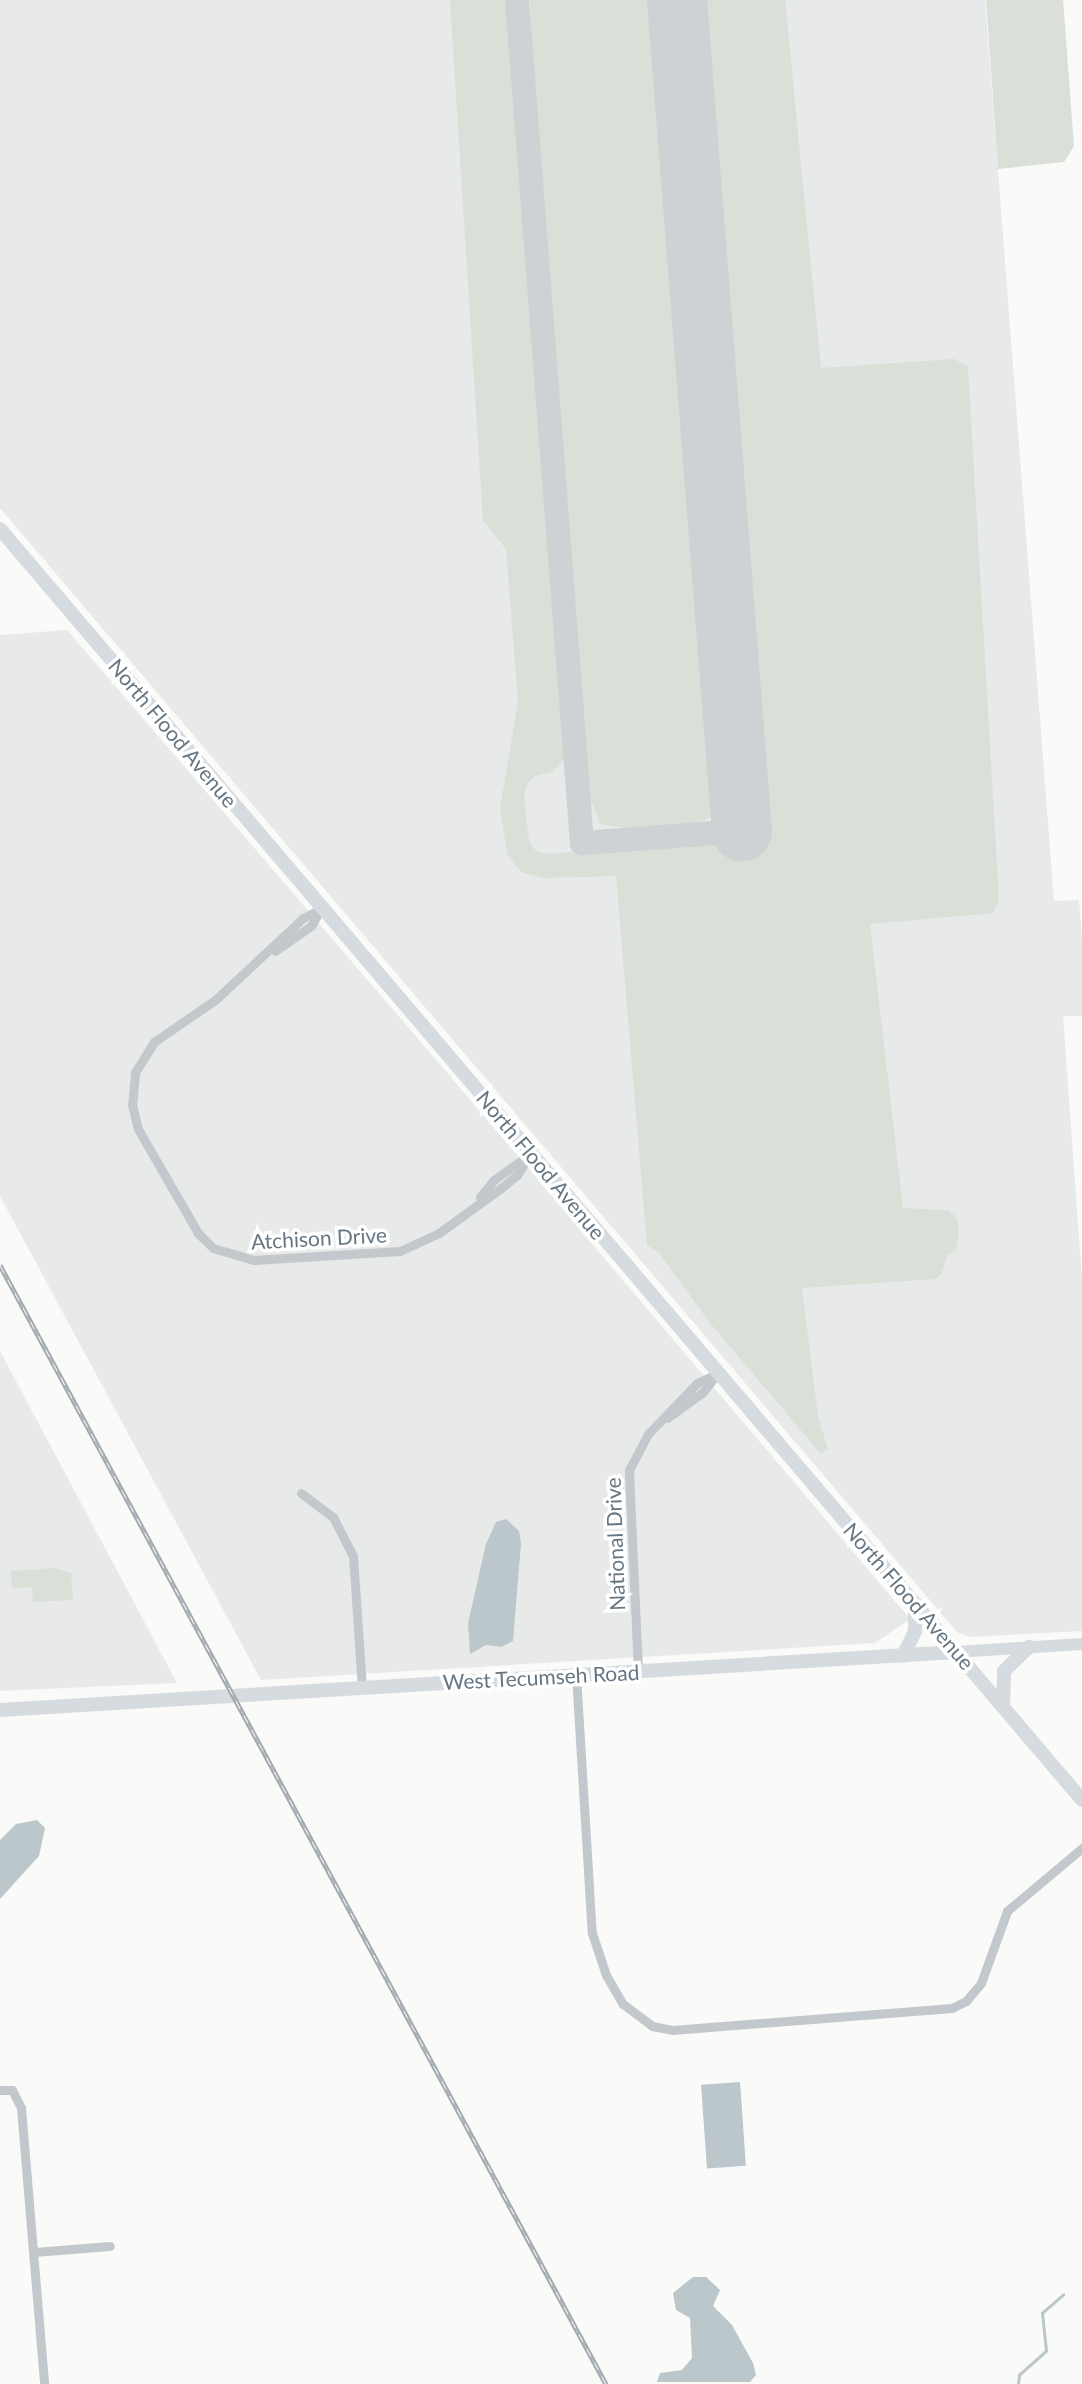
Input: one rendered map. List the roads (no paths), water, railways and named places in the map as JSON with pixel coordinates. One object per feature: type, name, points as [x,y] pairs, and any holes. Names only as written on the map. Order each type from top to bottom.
[{"type":"main road","name":"North Flood Avenue","points":[[0,529],[1082,1800]]},
{"type":"main road","points":[[903,1656],[915,1631],[915,1603]]},
{"type":"main road","name":"West Tecumseh Road","points":[[0,1710],[1082,1644]]},
{"type":"main road","points":[[1003,1706],[1004,1671],[1029,1647]]},
{"type":"street","name":"Atchison Drive","points":[[322,908],[310,926],[265,957],[215,1000],[160,1036],[139,1062],[132,1105],[155,1162],[204,1240],[246,1259],[401,1251],[439,1233],[475,1204],[494,1180],[531,1153]]},
{"type":"street","name":"National Drive","points":[[638,1671],[628,1480],[636,1449],[697,1383],[718,1373]]},
{"type":"street","points":[[301,1493],[333,1517],[353,1556],[362,1688]]},
{"type":"street","points":[[576,1675],[592,1933],[606,1975],[623,2004],[652,2026],[672,2030],[952,2008],[966,2001],[981,1983],[1007,1910],[1082,1848]]},
{"type":"street","points":[[0,2090],[12,2090],[19,2097],[44,2384],[36,2384]]},
{"type":"street","points":[[34,2252],[110,2246]]},
{"type":"waterway","points":[[1018,2384],[1019,2375],[1046,2351],[1042,2313],[1063,2295]]},
{"type":"railway","points":[[0,1265],[606,2384]]}]
